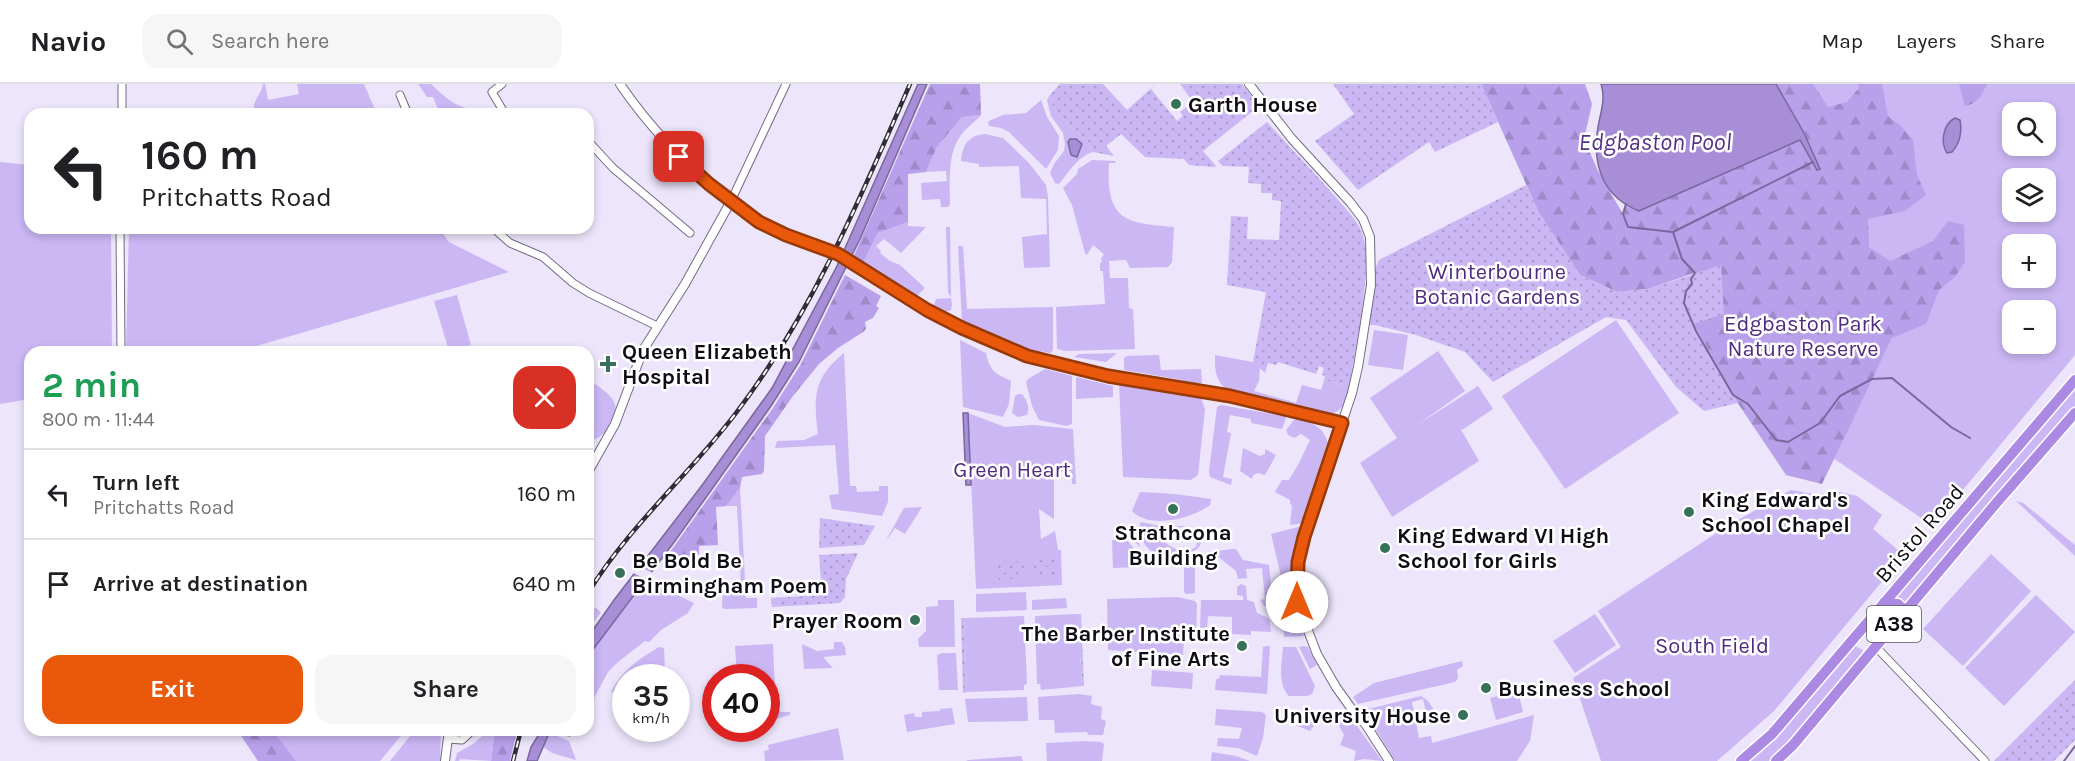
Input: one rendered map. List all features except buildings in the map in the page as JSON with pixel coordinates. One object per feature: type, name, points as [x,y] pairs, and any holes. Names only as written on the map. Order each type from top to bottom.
[{"type":"highway","name":"Bristol Road","points":[[1741,761],[1772,734],[2075,380]]},
{"type":"highway","name":"Bristol Road","points":[[1776,761],[2075,413]]},
{"type":"highway","points":[[1884,603],[1898,604],[1905,611]]},
{"type":"highway","points":[[1859,633],[1875,646]]},
{"type":"street","points":[[122,84],[122,108]]},
{"type":"street","points":[[501,108],[492,92],[502,84]]},
{"type":"street","points":[[620,84],[642,115],[679,157],[759,222],[786,235],[822,247],[851,262],[927,310],[962,328],[1027,356],[1108,376],[1217,393],[1342,423]]},
{"type":"street","points":[[594,461],[615,424],[640,358],[657,326],[685,284],[731,201],[786,84]]},
{"type":"street","points":[[1249,84],[1292,140],[1350,202],[1363,219],[1370,237],[1371,285],[1358,367],[1300,554],[1297,602],[1317,654],[1336,687],[1366,725],[1389,761]]},
{"type":"street","points":[[400,95],[405,108]]},
{"type":"street","points":[[594,147],[613,168],[690,233]]},
{"type":"street","points":[[120,234],[121,346]]},
{"type":"street","points":[[500,234],[510,243],[543,257],[573,283],[589,293],[657,326]]},
{"type":"street","points":[[1875,646],[1985,761]]},
{"type":"street","points":[[445,761],[449,736]]},
{"type":"street","points":[[452,736],[462,740],[466,736]]},
{"type":"green space","points":[[265,84],[268,100],[299,94],[297,84],[364,84],[374,108],[254,108]]},
{"type":"green space","points":[[418,84],[431,84],[454,103],[466,108],[438,108],[433,97],[427,97]]},
{"type":"green space","points":[[930,84],[980,84],[981,115],[962,117],[937,147],[926,172],[908,174],[908,222],[878,233],[863,263],[852,260]]},
{"type":"green space","points":[[1060,84],[1103,84],[1127,110],[1156,84],[1151,89],[1177,121],[1183,116],[1180,112],[1193,102],[1180,84],[1242,84],[1259,106],[1203,151],[1216,166],[1189,165],[1184,159],[1145,157],[1121,134],[1106,146],[1114,156],[1093,152],[1088,142],[1056,113],[1049,96]]},
{"type":"green space","points":[[1333,84],[1481,84],[1498,122],[1435,152],[1429,142],[1358,190],[1315,141],[1354,114]]},
{"type":"green space","name":"Edgbaston Park Nature Reserve","points":[[1481,84],[1585,84],[1592,104],[1584,139],[1598,171],[1623,214],[1626,206],[1639,211],[1806,137],[1776,84],[1813,84],[1828,107],[1847,102],[1859,88],[1858,84],[1882,84],[1888,116],[1913,140],[1917,175],[1926,195],[1905,211],[1868,219],[1869,247],[1890,261],[1933,241],[1948,221],[1964,225],[1965,262],[1955,277],[1939,290],[1926,324],[1892,338],[1822,484],[1786,475],[1737,402],[1693,323],[1694,273],[1648,289],[1617,292],[1580,275],[1539,213]]},
{"type":"green space","points":[[1776,84],[2075,84],[2075,355],[1933,526],[1833,458],[1892,338],[1807,137]]},
{"type":"green space","points":[[1959,84],[1987,84],[1979,98],[1965,106]]},
{"type":"green space","points":[[1049,96],[1056,113],[1088,142],[1093,152],[1078,161],[1059,184],[1055,183],[1050,173],[1064,151],[1065,144],[1063,133],[1051,116],[1047,100]]},
{"type":"green space","points":[[1041,100],[1047,117],[1059,136],[1058,150],[1046,169],[1009,132],[989,126],[988,123],[1003,115],[1026,113]]},
{"type":"green space","points":[[981,115],[961,135],[953,151],[948,207],[941,207],[940,199],[922,200],[921,183],[947,181],[946,171],[926,172],[937,147],[962,117]]},
{"type":"green space","points":[[1267,122],[1348,211],[1362,233],[1365,247],[1365,286],[1349,387],[1324,380],[1325,376],[1322,375],[1324,368],[1319,366],[1316,374],[1278,362],[1276,365],[1268,363],[1265,373],[1253,362],[1266,292],[1227,285],[1231,216],[1248,217],[1247,239],[1279,240],[1281,201],[1272,200],[1272,193],[1261,193],[1261,184],[1248,183],[1249,167],[1223,166],[1218,161]]},
{"type":"green space","points":[[985,134],[1003,138],[1029,163],[1046,185],[1050,267],[1024,268],[1022,237],[1047,234],[1046,199],[1021,198],[1019,166],[979,167],[979,164],[961,161],[967,142]]},
{"type":"green space","points":[[1092,160],[1115,161],[1116,163],[1109,163],[1109,182],[1115,207],[1122,215],[1142,223],[1174,227],[1172,262],[1168,267],[1130,268],[1126,260],[1109,261],[1110,278],[1128,278],[1129,308],[1133,309],[1135,349],[1065,351],[1057,349],[1056,307],[1105,304],[1103,271],[1100,271],[1100,263],[1104,254],[1093,245],[1087,255],[1085,253],[1072,205],[1063,188],[1077,174],[1078,169]]},
{"type":"green space","points":[[0,162],[24,164],[24,234],[111,234],[112,346],[24,346],[24,400],[0,404]]},
{"type":"green space","name":"Winterbourne Botanic Gardens","points":[[1526,185],[1539,213],[1580,275],[1617,292],[1648,289],[1721,265],[1724,314],[1694,324],[1738,403],[1704,411],[1676,387],[1626,320],[1606,317],[1493,382],[1465,352],[1416,335],[1369,325],[1375,269],[1379,260]]},
{"type":"green space","points":[[908,222],[908,226],[926,227],[901,253],[884,239],[876,246],[881,251],[880,253],[900,265],[925,288],[917,296],[863,263],[878,233]]},
{"type":"green space","points":[[946,227],[950,227],[951,297],[948,292]]},
{"type":"green space","points":[[129,234],[443,234],[449,242],[509,272],[256,346],[126,346]]},
{"type":"green space","points":[[958,246],[963,246],[967,309],[1053,307],[1053,350],[1051,353],[1032,350],[962,322]]},
{"type":"green space","points":[[845,275],[881,296],[876,306],[879,308],[873,318],[865,322],[866,329],[863,332],[819,364],[793,396],[765,436],[762,474],[742,477],[740,488],[726,506],[716,507],[718,545],[699,546],[699,554],[676,565],[665,559],[773,408],[801,364]]},
{"type":"green space","points":[[457,295],[471,345],[448,346],[434,301]]},
{"type":"green space","points":[[951,298],[951,310],[945,312],[934,305],[936,299]]},
{"type":"green space","points":[[1616,320],[1679,413],[1565,489],[1502,396]]},
{"type":"green space","points":[[1374,330],[1408,335],[1403,370],[1368,365]]},
{"type":"green space","points":[[960,340],[986,353],[994,371],[1011,381],[1009,404],[1003,417],[963,407]]},
{"type":"green space","points":[[1438,351],[1465,391],[1417,425],[1478,386],[1493,409],[1462,430],[1459,426],[1479,461],[1392,517],[1360,463],[1397,438],[1370,398]]},
{"type":"green space","points":[[844,353],[850,486],[856,486],[857,492],[879,491],[879,486],[888,486],[888,502],[882,516],[832,509],[829,495],[839,494],[835,445],[775,448],[777,441],[804,440],[818,434],[816,398],[821,379]]},
{"type":"green space","points":[[1117,353],[1106,362],[1074,357],[1079,354]]},
{"type":"green space","points":[[1159,355],[1161,370],[1201,369],[1202,383],[1183,384],[1183,380],[1124,370],[1124,358],[1127,356]]},
{"type":"green space","points":[[1215,355],[1253,362],[1260,368],[1259,381],[1254,391],[1296,403],[1302,385],[1321,390],[1324,380],[1349,387],[1346,398],[1339,410],[1324,416],[1226,389],[1216,374]]},
{"type":"green space","points":[[1045,369],[1072,376],[1072,424],[1066,426],[1039,420],[1032,406],[1026,382]]},
{"type":"green space","points":[[1076,377],[1113,386],[1113,397],[1076,399]]},
{"type":"green space","points":[[1119,382],[1201,398],[1205,409],[1198,475],[1191,480],[1123,477]]},
{"type":"green space","points":[[594,383],[609,395],[616,409],[614,422],[594,440]]},
{"type":"green space","points":[[2075,386],[2075,406],[1883,630],[1869,630],[1868,628],[1974,508]]},
{"type":"green space","points":[[1018,394],[1024,396],[1028,410],[1027,415],[1018,417],[1012,413],[1015,396]]},
{"type":"green space","points":[[1221,405],[1286,418],[1282,429],[1251,423],[1251,419],[1230,415],[1227,432],[1231,433],[1223,477],[1232,479],[1231,485],[1210,477],[1209,471],[1217,407]]},
{"type":"green space","name":"Green Heart","points":[[968,413],[1005,427],[1033,425],[1073,429],[1076,484],[1072,484],[1071,471],[1054,472],[1054,519],[1039,509],[1041,539],[1055,531],[1058,550],[1061,550],[1062,585],[976,589]]},
{"type":"green space","points":[[1298,419],[1319,428],[1328,441],[1329,448],[1304,523],[1290,525],[1292,505],[1290,500],[1275,492],[1282,480],[1289,480],[1310,440],[1301,434],[1294,438],[1288,435],[1286,430],[1294,420]]},
{"type":"green space","points":[[1243,448],[1260,456],[1265,454],[1265,449],[1276,455],[1265,475],[1258,473],[1253,475],[1252,479],[1240,471]]},
{"type":"green space","points":[[740,488],[746,598],[757,598],[757,608],[725,609],[722,607],[723,584],[741,583],[737,506],[726,506]]},
{"type":"green space","name":"South Field","points":[[1791,490],[1814,494],[1840,492],[1857,496],[1882,515],[1873,529],[1904,555],[1774,711],[1717,761],[1601,761],[1573,678],[1621,647],[1598,611],[1724,528]]},
{"type":"green space","points":[[1140,492],[1211,499],[1210,505],[1203,510],[1183,518],[1149,520],[1132,511]]},
{"type":"green space","points":[[2016,501],[2023,503],[2075,545],[2075,556]]},
{"type":"green space","points":[[922,507],[905,534],[895,528],[885,542],[904,508]]},
{"type":"green space","points":[[820,518],[875,526],[864,545],[819,548]]},
{"type":"green space","points":[[1141,522],[1160,526],[1187,526],[1178,528],[1170,537],[1165,533],[1160,538],[1177,550],[1191,550],[1196,547],[1198,538],[1201,543],[1198,548],[1185,555],[1169,556],[1154,553],[1142,539],[1139,527]]},
{"type":"green space","points":[[1133,523],[1140,547],[1126,531],[1128,525]]},
{"type":"green space","points":[[1302,526],[1294,569],[1293,594],[1298,621],[1304,636],[1284,637],[1281,576],[1271,534]]},
{"type":"green space","points":[[1126,539],[1140,556],[1140,567],[1113,568],[1112,540]]},
{"type":"green space","points":[[1236,549],[1243,560],[1269,565],[1273,605],[1264,606],[1260,600],[1265,599],[1262,568],[1246,569],[1247,578],[1238,579],[1236,571],[1216,555],[1210,557],[1209,554]]},
{"type":"green space","points":[[858,553],[846,579],[845,597],[840,603],[772,607],[771,598],[822,595],[819,555]]},
{"type":"green space","points":[[1991,554],[2031,591],[1963,666],[1923,629]]},
{"type":"green space","points":[[1057,559],[1058,566],[1031,568],[1030,561]]},
{"type":"green space","points":[[1024,561],[1025,568],[998,569],[998,562]]},
{"type":"green space","points":[[1187,561],[1195,566],[1195,593],[1186,594],[1184,592],[1184,562]]},
{"type":"green space","points":[[1058,570],[1058,577],[1031,578],[1031,571]]},
{"type":"green space","points":[[1025,572],[1025,578],[999,580],[999,573]]},
{"type":"green space","points":[[647,580],[694,603],[688,613],[661,630],[649,642],[645,641],[616,664],[612,664],[612,668],[594,699],[594,648]]},
{"type":"green space","points":[[1241,584],[1246,586],[1247,600],[1254,602],[1257,613],[1268,619],[1271,632],[1251,631],[1251,635],[1232,634],[1232,617],[1208,616],[1207,629],[1200,629],[1201,600],[1243,600],[1243,596],[1237,595],[1237,587]]},
{"type":"green space","points":[[1026,592],[1027,610],[976,612],[976,594]]},
{"type":"green space","points":[[2036,595],[2075,632],[2004,706],[1965,668]]},
{"type":"green space","points":[[1177,597],[1195,601],[1197,605],[1196,638],[1184,637],[1183,655],[1108,650],[1107,599]]},
{"type":"green space","points":[[1066,598],[1067,608],[1032,610],[1032,600]]},
{"type":"green space","points":[[938,600],[954,600],[955,647],[919,647],[918,639],[926,631],[926,607],[938,606]]},
{"type":"green space","points":[[594,607],[601,612],[594,622]]},
{"type":"green space","points":[[1078,614],[1082,686],[1041,690],[1040,684],[1037,684],[1035,616]]},
{"type":"green space","points":[[1078,614],[1081,614],[1084,686],[1082,686]]},
{"type":"green space","points":[[1595,614],[1616,645],[1575,673],[1553,641]]},
{"type":"green space","points":[[1024,616],[1027,684],[1024,685],[1024,690],[967,692],[964,618]]},
{"type":"green space","points":[[961,618],[964,618],[967,692],[963,693]]},
{"type":"green space","points":[[834,642],[842,642],[846,655],[823,657],[833,668],[804,669],[802,644],[817,651],[834,649]]},
{"type":"green space","points":[[773,644],[774,664],[736,664],[735,646]]},
{"type":"green space","points":[[1270,646],[1267,694],[1215,690],[1216,679],[1219,679],[1220,675],[1261,677],[1263,647]]},
{"type":"green space","points":[[1855,646],[1863,650],[1860,658],[1790,741],[1769,761],[1748,761],[1772,738]]},
{"type":"green space","points":[[659,647],[664,648],[665,664],[634,664]]},
{"type":"green space","points":[[1283,647],[1296,647],[1315,686],[1312,694],[1289,696],[1285,691],[1281,673]]},
{"type":"green space","points":[[1299,647],[1308,647],[1317,665],[1310,669]]},
{"type":"green space","points":[[956,653],[958,690],[939,690],[937,655]]},
{"type":"green space","points":[[1462,661],[1463,666],[1457,670],[1458,678],[1455,682],[1358,704],[1353,697],[1374,683]]},
{"type":"green space","points":[[1152,670],[1193,673],[1192,689],[1151,686]]},
{"type":"green space","points":[[2075,680],[2075,740],[2054,761],[1994,761]]},
{"type":"green space","points":[[1518,691],[1523,712],[1496,720],[1490,698]]},
{"type":"green space","points":[[1079,694],[1092,696],[1091,704],[1102,707],[1101,719],[1106,721],[1103,735],[1088,735],[1087,732],[1055,733],[1054,720],[1039,720],[1038,697]]},
{"type":"green space","points":[[1421,696],[1428,701],[1436,713],[1427,716],[1423,699],[1412,702],[1419,738],[1431,736],[1432,743],[1534,715],[1530,741],[1517,761],[1395,761],[1364,710]]},
{"type":"green space","points":[[1027,697],[1028,721],[968,722],[965,699]]},
{"type":"green space","points":[[952,708],[955,724],[907,732],[904,715],[914,713],[915,717],[922,717],[922,712]]},
{"type":"green space","points":[[1216,709],[1262,712],[1266,715],[1263,738],[1257,756],[1238,748],[1217,746],[1218,738],[1239,739],[1242,728],[1215,725]]},
{"type":"green space","points":[[780,712],[790,712],[790,715],[780,718]]},
{"type":"green space","points":[[1286,713],[1330,718],[1317,722],[1310,731],[1293,724]]},
{"type":"green space","points":[[1340,717],[1349,718],[1355,723],[1382,761],[1364,759],[1354,761],[1356,751],[1340,745],[1344,735],[1338,724]]},
{"type":"green space","points":[[838,728],[844,760],[765,761],[764,751],[769,750],[768,745]]},
{"type":"green space","points":[[241,736],[401,736],[380,761],[258,761]]},
{"type":"green space","points":[[241,736],[277,736],[296,761],[258,761]]},
{"type":"green space","points":[[410,736],[441,736],[440,761],[390,761]]},
{"type":"green space","points":[[482,736],[494,736],[491,761],[460,759],[455,761],[457,753]]},
{"type":"green space","points":[[494,736],[516,736],[510,761],[491,761]]},
{"type":"green space","points":[[546,736],[557,736],[569,741],[576,760],[552,753],[542,746]]},
{"type":"green space","points":[[1084,741],[1104,744],[1102,761],[1047,761],[1046,743]]},
{"type":"green space","points":[[1212,752],[1236,756],[1250,761],[1211,761]]},
{"type":"green space","points":[[1021,756],[1023,761],[966,761],[968,760]]},
{"type":"water","points":[[918,84],[927,84],[861,237],[799,362],[771,406],[675,541],[594,648],[594,628],[772,388],[837,266]]},
{"type":"water","name":"Edgbaston Pool","points":[[1601,84],[1776,84],[1804,133],[1820,169],[1817,170],[1800,140],[1639,211],[1618,199],[1604,181],[1600,171],[1596,148],[1603,103]]},
{"type":"water","points":[[1955,118],[1960,120],[1960,137],[1952,152],[1947,153],[1943,139],[1945,129]]},
{"type":"water","points":[[1070,139],[1076,139],[1082,144],[1077,157],[1071,155],[1068,142]]},
{"type":"water","points":[[963,413],[968,413],[971,485],[966,485]]},
{"type":"water","points":[[538,736],[548,736],[537,761],[527,761],[531,747]]},
{"type":"pier","points":[[637,565],[655,574],[650,581],[631,572]]},
{"type":"waterway","points":[[1673,232],[1813,162]]},
{"type":"waterway","points":[[1626,204],[1623,214],[1628,227],[1673,232],[1682,259],[1695,273],[1691,279],[1692,284],[1686,291],[1684,303],[1696,331],[1733,395],[1748,404],[1776,440],[1788,442],[1820,423],[1840,396],[1872,379],[1892,378],[1951,427],[1970,438]]},
{"type":"waterway","points":[[2064,761],[2075,746]]},
{"type":"railway","points":[[594,584],[640,523],[736,413],[788,336],[833,254],[910,84]]},
{"type":"railway","points":[[513,761],[519,736]]},
{"type":"place","name":"Garth House","points":[[1176,104]]},
{"type":"place","name":"Queen Elizabeth Hospital","points":[[608,364]]},
{"type":"place","name":"Strathcona Building","points":[[1173,509]]},
{"type":"place","name":"King Edward's School Chapel","points":[[1689,512]]},
{"type":"place","name":"King Edward VI High School for Girls","points":[[1385,548]]},
{"type":"place","name":"Be Bold Be Birmingham Poem","points":[[620,573]]},
{"type":"place","name":"Prayer Room","points":[[915,620]]},
{"type":"place","name":"The Barber Institute of Fine Arts","points":[[1242,646]]},
{"type":"place","name":"Business School","points":[[1486,688]]},
{"type":"place","name":"University House","points":[[1463,715]]},
{"type":"route","points":[[679,157],[709,184],[759,222],[786,235],[838,254],[927,310],[1027,356],[1108,376],[1230,396],[1342,423],[1304,537],[1298,562],[1297,602]]}]
